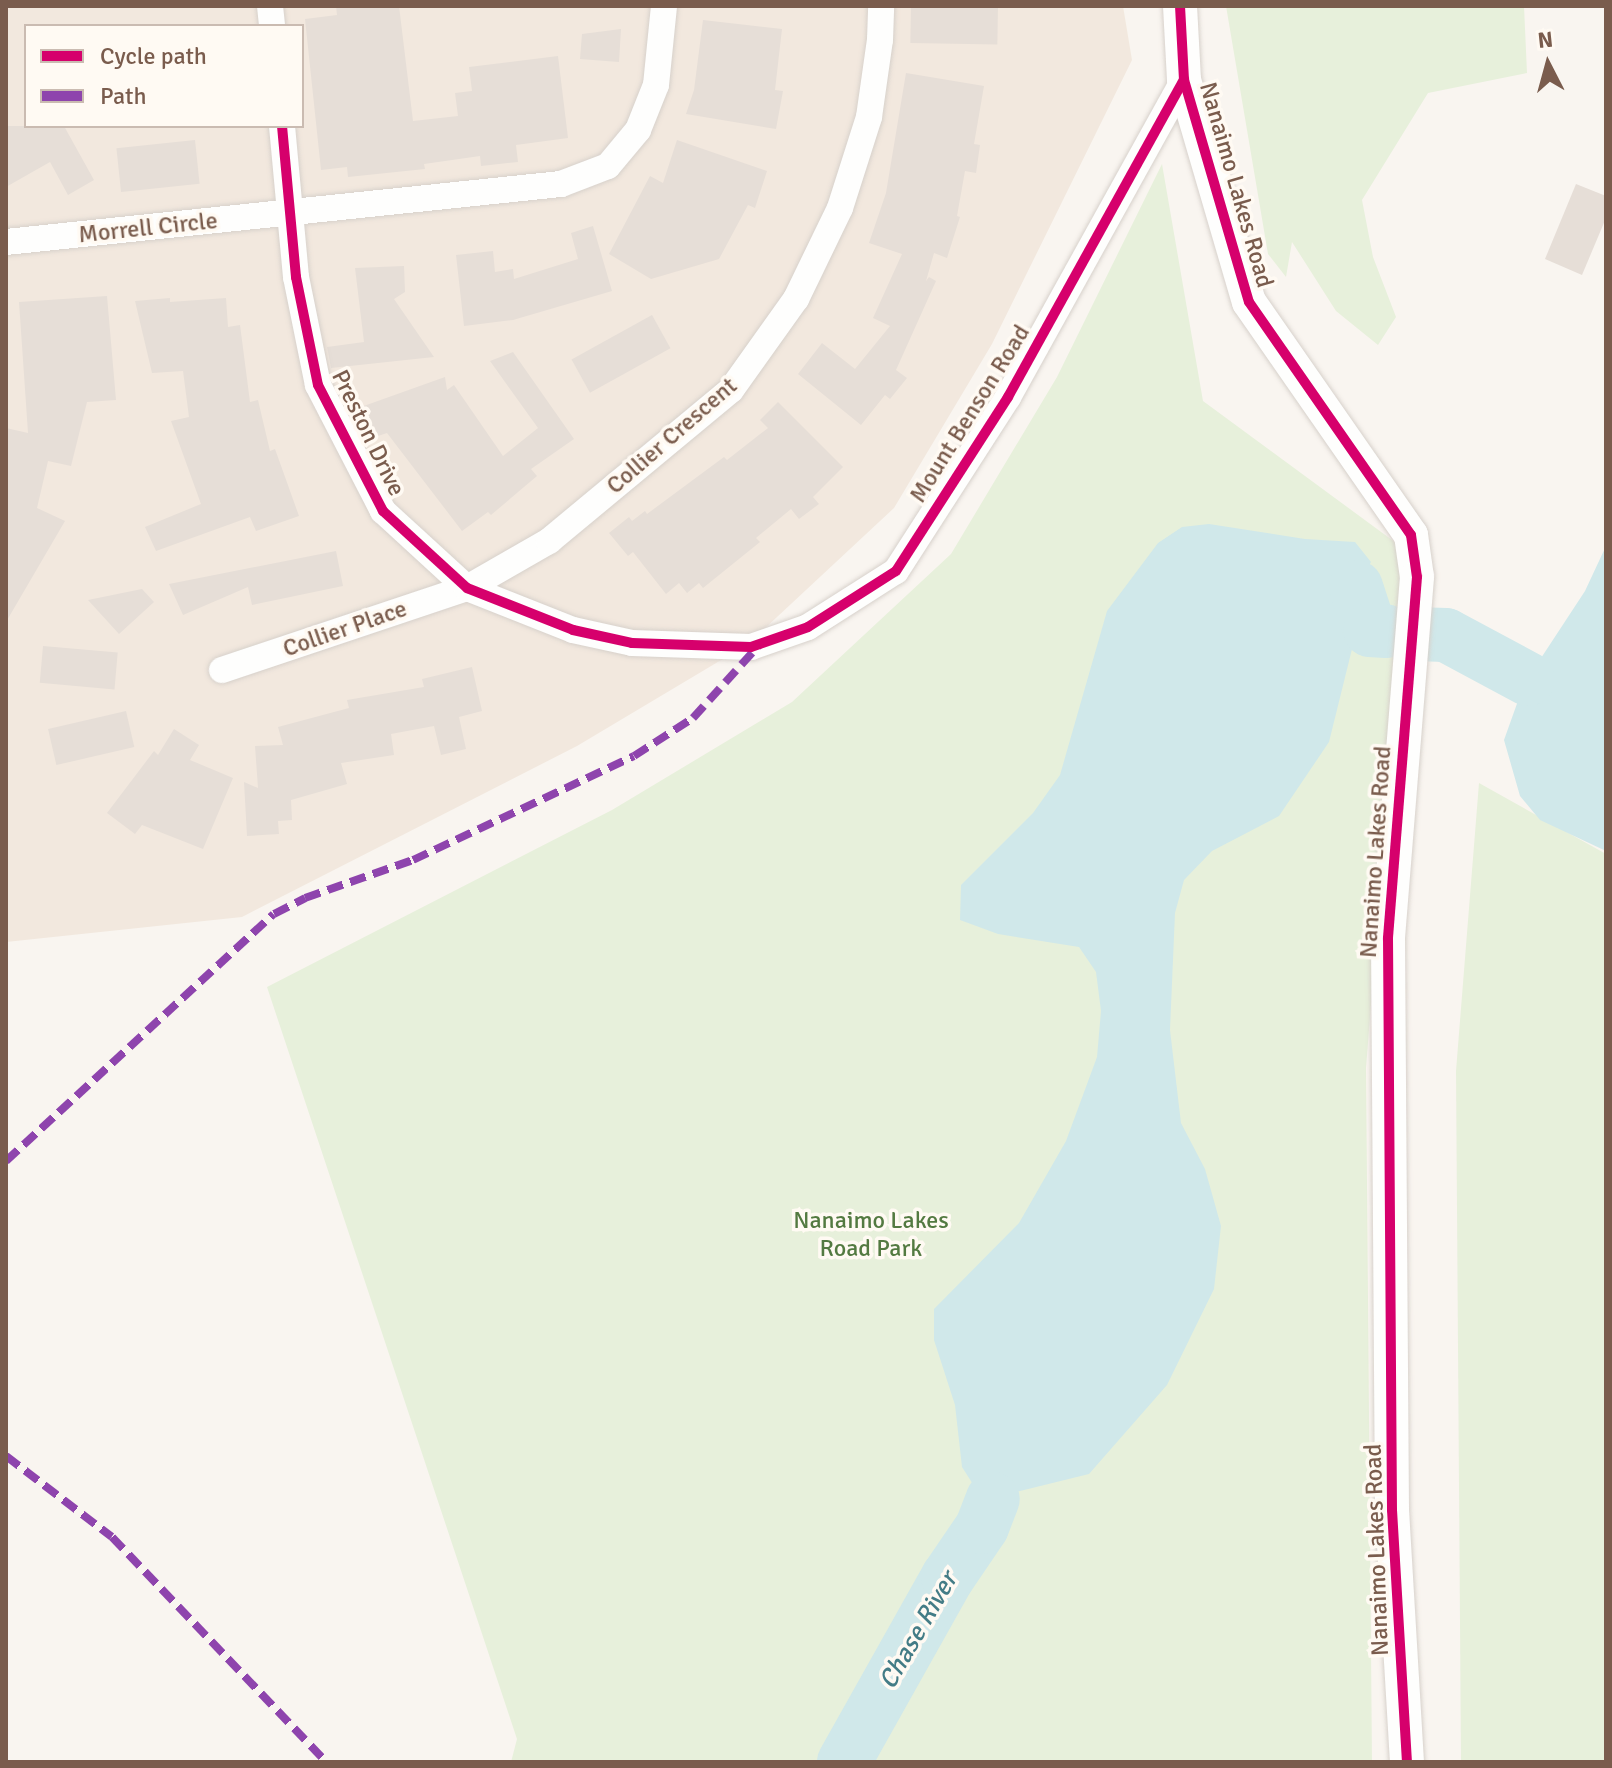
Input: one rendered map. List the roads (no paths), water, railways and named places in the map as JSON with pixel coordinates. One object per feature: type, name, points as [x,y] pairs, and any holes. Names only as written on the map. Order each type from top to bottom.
[{"type":"street","points":[[291,215],[561,184],[608,166],[638,130],[656,85],[664,6]]},
{"type":"street","name":"Collier Crescent","points":[[467,588],[549,541],[731,390],[796,299],[840,208],[869,117],[880,40],[881,6]]},
{"type":"street","name":"Nanaimo Lakes Road","points":[[1180,6],[1184,80],[1249,302],[1411,535],[1417,577],[1388,938],[1392,1510],[1407,1762]]},
{"type":"street","name":"Mount Benson Road","points":[[690,646],[751,647],[808,627],[896,571],[1008,397],[1184,80]]},
{"type":"street","name":"Preston Drive","points":[[282,128],[296,277],[318,385],[383,511],[467,588],[573,630],[632,643],[690,646]]},
{"type":"street","name":"Morrell Circle","points":[[6,242],[291,215]]},
{"type":"street","name":"Collier Place","points":[[222,670],[467,588]]},
{"type":"water","points":[[1209,524],[1305,539],[1355,542],[1371,562],[1356,587],[1353,645],[1329,742],[1279,816],[1212,851],[1184,880],[1175,913],[1170,1030],[1181,1123],[1205,1169],[1221,1226],[1214,1289],[1167,1385],[1089,1474],[983,1500],[962,1467],[955,1405],[934,1340],[934,1309],[1019,1223],[1066,1141],[1097,1057],[1101,1011],[1096,972],[1079,947],[998,934],[960,920],[961,885],[1033,813],[1060,775],[1107,611],[1158,543],[1182,527]]},
{"type":"water","points":[[1606,546],[1606,851],[1540,820],[1520,796],[1504,740],[1524,684],[1585,591]]},
{"type":"waterway","name":"Chase River","points":[[1356,587],[1370,630],[1386,631]]},
{"type":"waterway","name":"Chase River","points":[[1415,634],[1446,635],[1528,679]]},
{"type":"waterway","name":"Chase River","points":[[844,1762],[948,1577],[982,1527],[993,1499]]},
{"type":"park label","name":"Nanaimo Lakes Road Park","points":[[871,1235]]}]
